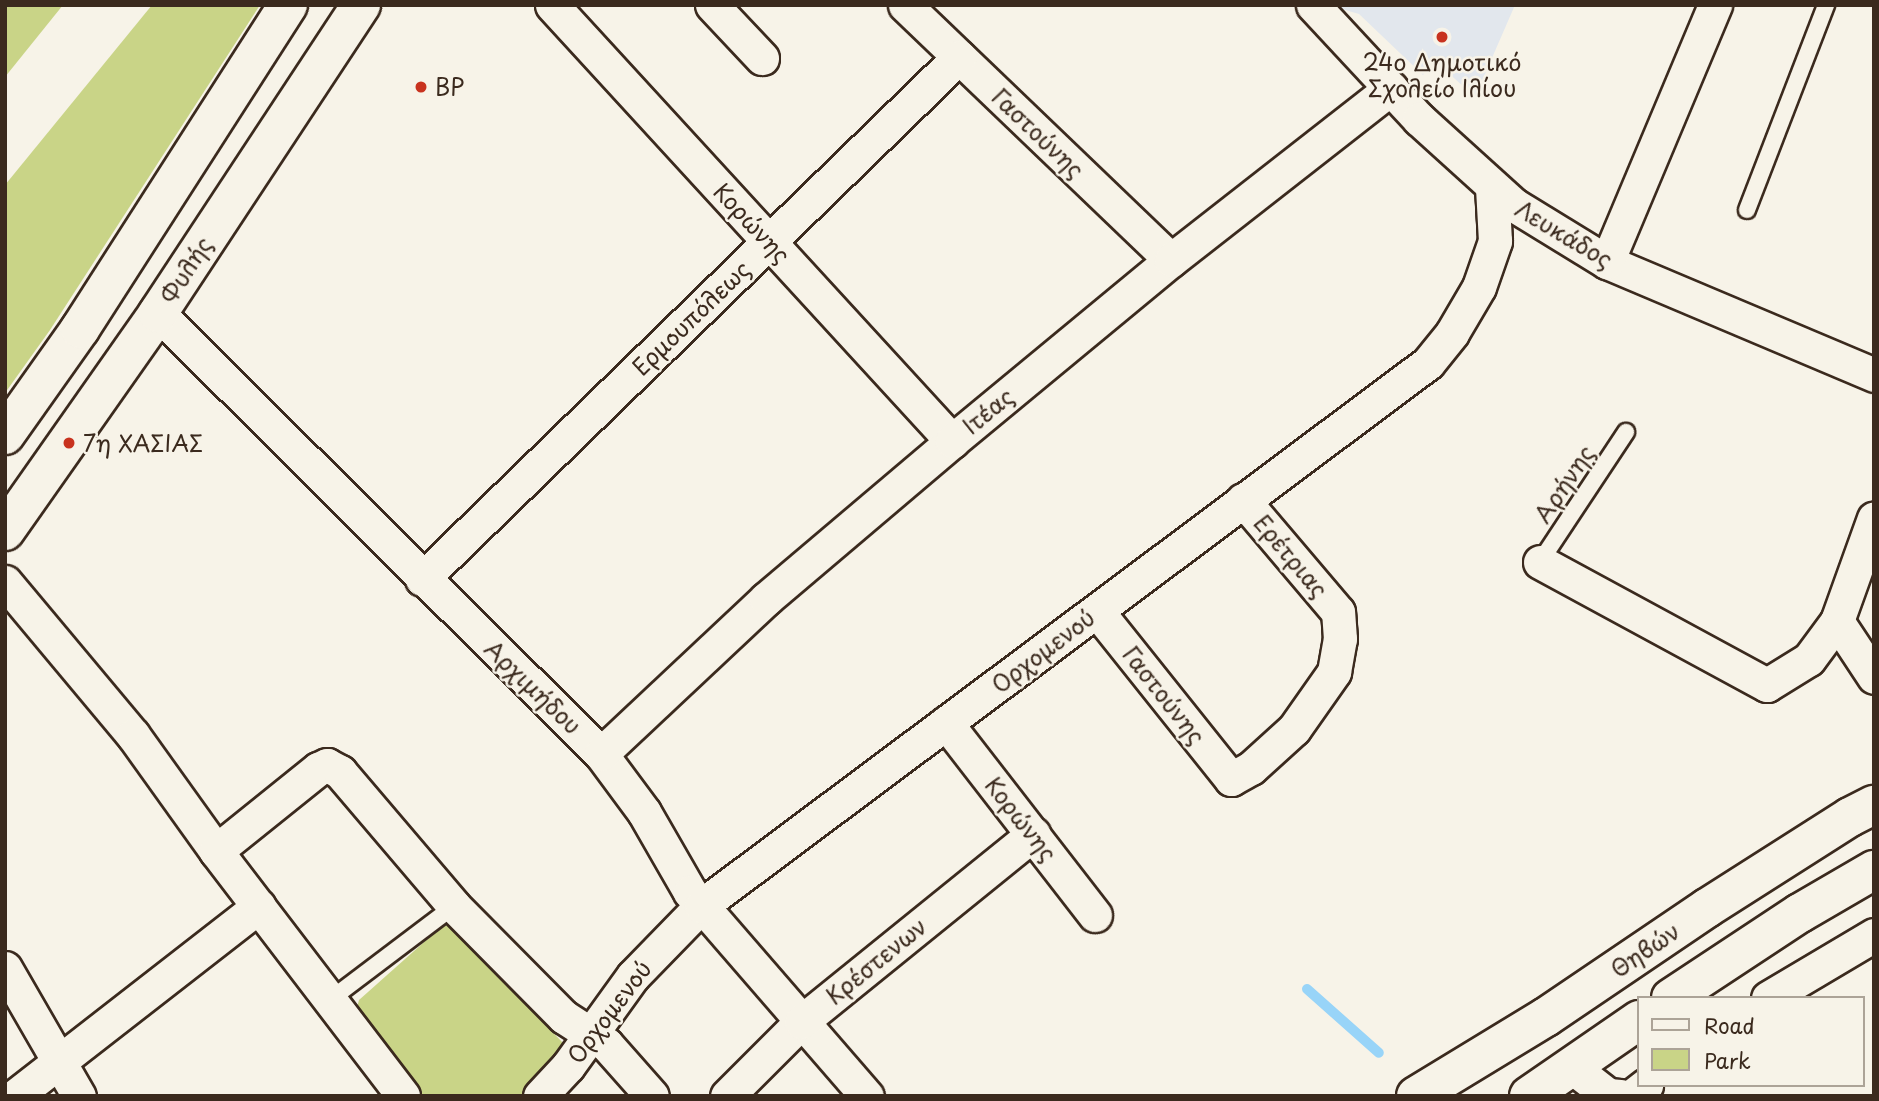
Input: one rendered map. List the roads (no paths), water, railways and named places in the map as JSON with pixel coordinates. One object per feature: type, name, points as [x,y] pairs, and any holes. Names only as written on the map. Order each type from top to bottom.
[{"type":"main road","points":[[5,435],[80,330],[288,5]]},
{"type":"main road","name":"Φυλής","points":[[5,531],[158,313],[361,5]]},
{"type":"main road","name":"Θηβών","points":[[1416,1096],[1546,1017],[1707,908],[1850,817],[1874,805]]},
{"type":"main road","points":[[1674,996],[1800,913],[1874,870]]},
{"type":"main road","points":[[1530,1096],[1638,1021]]},
{"type":"street","name":"Κορώνης","points":[[552,5],[952,441]]},
{"type":"street","points":[[712,5],[762,58]]},
{"type":"street","name":"Γαστούνης","points":[[905,5],[1171,260]]},
{"type":"street","name":"Λευκάδος","points":[[1313,5],[1419,119],[1503,196],[1574,243],[1607,262],[1874,376]]},
{"type":"street","points":[[1607,262],[1715,5]]},
{"type":"street","name":"Ερμουπόλεως","points":[[422,579],[959,57]]},
{"type":"street","name":"Ιτέας","points":[[601,754],[765,598],[1171,260],[1391,88]]},
{"type":"street","name":"Ορχομενού","points":[[540,1096],[568,1066],[589,1033],[633,976],[701,906],[1428,363],[1452,333],[1479,287],[1496,241],[1503,196]]},
{"type":"street","name":"Αρχιμήδου","points":[[158,313],[422,579],[601,754],[644,812],[701,906],[867,1096]]},
{"type":"street","name":"Ερέτριας","points":[[1231,779],[1251,768],[1294,729],[1334,672],[1340,639],[1338,612],[1243,500]]},
{"type":"street","points":[[1540,562],[1767,685],[1809,659],[1837,621],[1874,517]]},
{"type":"street","points":[[5,582],[133,735],[216,851],[331,999],[402,1096]]},
{"type":"street","name":"Γαστούνης","points":[[1097,611],[1231,779]]},
{"type":"street","points":[[1837,621],[1874,677]]},
{"type":"street","name":"Κορώνης","points":[[946,723],[1095,915]]},
{"type":"street","points":[[216,851],[318,769],[327,765],[340,772],[454,906],[564,1017],[607,1044],[652,1096]]},
{"type":"street","name":"Κρέστενων","points":[[727,1096],[801,1022],[1033,834]]},
{"type":"street","points":[[15,1096],[259,906]]},
{"type":"street","points":[[1771,996],[1874,935]]},
{"type":"street","points":[[5,968],[79,1096]]},
{"type":"street","points":[[1572,1067],[1608,1096],[1620,1096]]},
{"type":"lane","points":[[1747,210],[1826,5]]},
{"type":"lane","name":"Αρήνης","points":[[1540,562],[1626,432]]},
{"type":"lane","points":[[331,999],[454,906]]},
{"type":"waterway","points":[[1307,989],[1379,1053]]},
{"type":"place","name":"24ο Δημοτικό Σχολείο Ιλίου","points":[[1442,37]]},
{"type":"place","name":"BP","points":[[421,87]]},
{"type":"place","name":"7η ΧΑΣΙΑΣ","points":[[69,443]]}]
